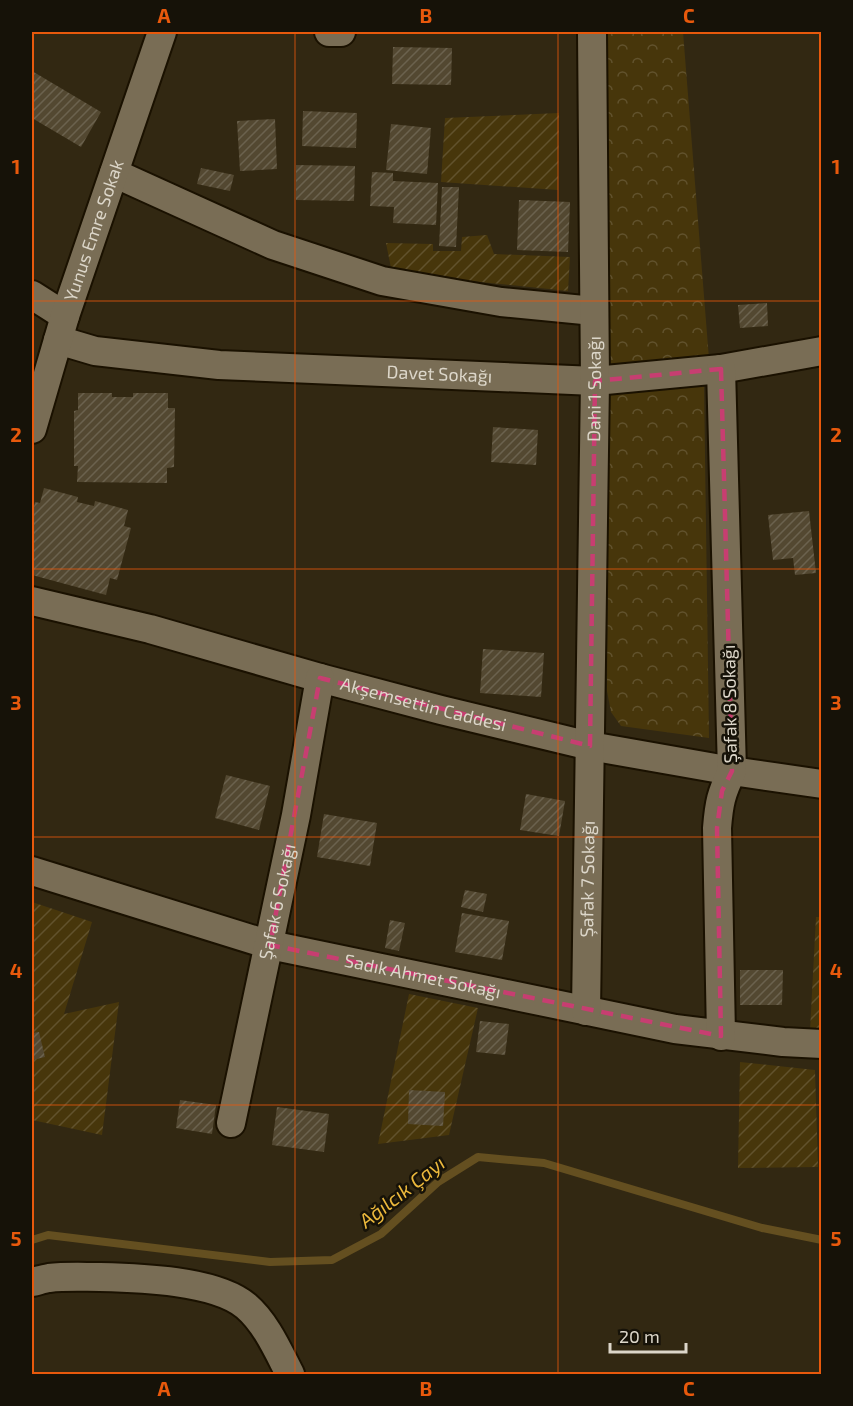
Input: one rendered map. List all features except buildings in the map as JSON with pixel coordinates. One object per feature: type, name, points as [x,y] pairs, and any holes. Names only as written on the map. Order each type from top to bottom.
[{"type":"street","name":"Yunus Emre Sokak","points":[[32,429],[61,328],[162,32]]},
{"type":"street","points":[[329,32],[342,32]]},
{"type":"street","name":"Dahi 1 Sokağı","points":[[590,746],[595,381],[592,32]]},
{"type":"street","points":[[114,173],[273,245],[382,281],[501,302],[594,311]]},
{"type":"street","name":"Davet Sokağı","points":[[32,296],[61,328],[95,351],[219,365],[595,381],[721,369],[822,351]]},
{"type":"street","name":"Şafak 8 Sokağı","points":[[721,369],[732,771],[722,791],[718,806],[717,828],[721,1036]]},
{"type":"street","name":"Akşemsettin Caddesi","points":[[32,601],[150,629],[441,710],[590,746],[822,784]]},
{"type":"street","name":"Şafak 6 Sokağı","points":[[231,1123],[270,945],[320,678]]},
{"type":"street","name":"Şafak 7 Sokağı","points":[[586,1011],[590,746]]},
{"type":"street","name":"Sadık Ahmet Sokağı","points":[[32,871],[270,945],[675,1029],[721,1036],[822,1044]]},
{"type":"street","points":[[32,1282],[74,1276],[128,1278],[178,1283],[219,1292],[243,1304],[254,1313],[290,1374]]},
{"type":"highlighted area","points":[[721,369],[732,771],[722,791],[717,828],[721,1036],[270,945],[320,678],[590,746],[595,381]]},
{"type":"green space","points":[[605,32],[683,32],[709,359],[609,364]]},
{"type":"green space","points":[[559,113],[558,190],[441,182],[445,118]]},
{"type":"green space","points":[[487,235],[494,254],[570,257],[568,291],[392,273],[386,243],[433,244],[433,251],[461,251],[462,237]]},
{"type":"green space","points":[[704,385],[709,738],[621,726],[611,712],[607,691],[609,390]]},
{"type":"green space","points":[[32,902],[92,922],[64,1014],[119,1002],[102,1135],[32,1120]]},
{"type":"green space","points":[[816,917],[821,917],[821,1032],[810,1031]]},
{"type":"green space","points":[[409,994],[478,1008],[449,1135],[378,1144]]},
{"type":"green space","points":[[740,1062],[815,1070],[818,1167],[738,1168]]},
{"type":"waterway","name":"Ağılcık Çayı","points":[[32,1240],[48,1235],[270,1262],[332,1260],[381,1234],[438,1182],[478,1157],[544,1163],[762,1228],[822,1240]]}]
